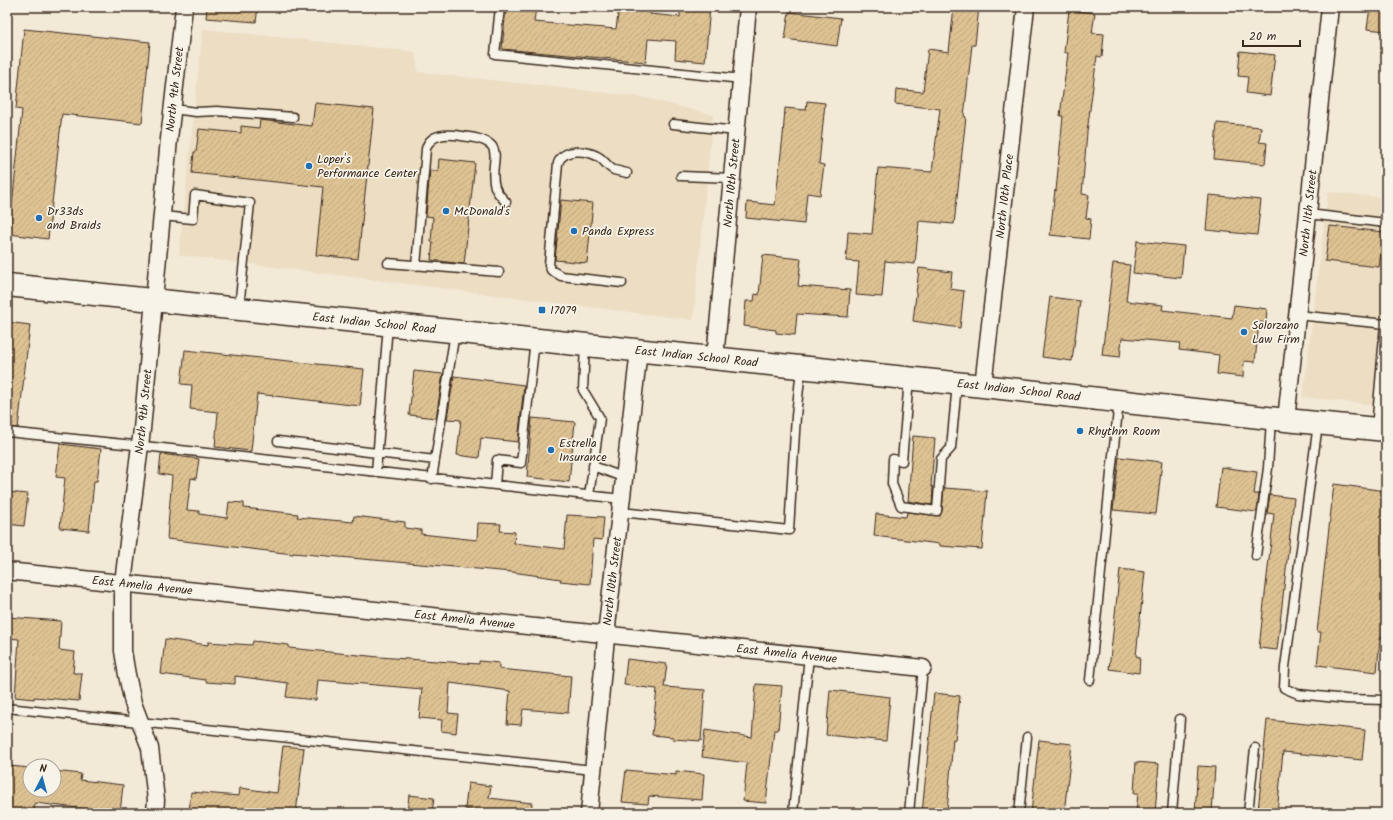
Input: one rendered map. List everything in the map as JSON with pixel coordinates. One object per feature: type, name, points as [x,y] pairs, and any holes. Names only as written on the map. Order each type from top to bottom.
[{"type":"main road","name":"East Indian School Road","points":[[7,285],[535,339],[1381,429]]},
{"type":"street","name":"North 9th Street","points":[[155,813],[156,800],[150,748],[133,702],[123,651],[123,583],[140,446],[184,7]]},
{"type":"street","name":"North 10th Street","points":[[715,358],[748,7]]},
{"type":"street","name":"North 10th Place","points":[[983,386],[1026,7]]},
{"type":"street","name":"North 11th Street","points":[[1278,419],[1297,315],[1330,7]]},
{"type":"street","name":"North 10th Street","points":[[589,813],[607,634],[639,350]]},
{"type":"street","name":"East Amelia Avenue","points":[[7,571],[923,668]]},
{"type":"lane","points":[[500,7],[495,54],[742,79]]},
{"type":"lane","points":[[173,109],[196,112],[217,111],[293,117]]},
{"type":"lane","points":[[673,124],[736,131]]},
{"type":"lane","points":[[416,266],[427,143],[442,135],[448,134],[474,138],[490,143],[494,148],[495,155],[495,187],[506,202]]},
{"type":"lane","points":[[622,283],[561,276],[551,270],[549,265],[558,163],[560,158],[570,152],[586,152],[598,156],[615,170],[627,173]]},
{"type":"lane","points":[[681,176],[732,178]]},
{"type":"lane","points":[[162,216],[193,219],[195,195],[250,203],[238,308]]},
{"type":"lane","points":[[1308,214],[1386,223]]},
{"type":"lane","points":[[388,263],[499,272]]},
{"type":"lane","points":[[1297,315],[1385,324],[1381,429]]},
{"type":"lane","points":[[376,472],[388,324]]},
{"type":"lane","points":[[432,479],[455,331]]},
{"type":"lane","points":[[495,485],[497,460],[521,463],[535,339]]},
{"type":"lane","points":[[586,345],[583,390],[600,418],[589,496]]},
{"type":"lane","points":[[7,432],[589,496],[621,505],[789,530],[796,416],[801,367]]},
{"type":"lane","points":[[909,379],[902,461],[893,459],[892,484],[901,506],[937,511],[941,459],[951,448],[957,384]]},
{"type":"lane","points":[[1090,680],[1119,401]]},
{"type":"lane","points":[[1256,556],[1268,468],[1278,419]]},
{"type":"lane","points":[[1318,423],[1285,667],[1284,688],[1298,694],[1346,699],[1386,700]]},
{"type":"lane","points":[[278,441],[435,460]]},
{"type":"lane","points":[[593,466],[625,478]]},
{"type":"lane","points":[[793,813],[809,656]]},
{"type":"lane","points":[[909,813],[923,668]]},
{"type":"lane","points":[[7,708],[593,770]]},
{"type":"lane","points":[[1172,813],[1180,719]]},
{"type":"lane","points":[[1019,813],[1027,737]]},
{"type":"lane","points":[[1248,813],[1255,748]]},
{"type":"shaded area","points":[[203,29],[415,52],[418,72],[641,97],[713,115],[693,320],[179,255]]},
{"type":"shaded area","points":[[1328,192],[1386,198],[1386,406],[1303,397]]},
{"type":"building","points":[[207,7],[258,7],[256,22],[206,18]]},
{"type":"building","points":[[506,7],[536,7],[534,22],[616,29],[619,7],[651,7],[650,14],[680,17],[680,7],[710,7],[705,62],[675,59],[676,41],[648,39],[646,62],[502,49]]},
{"type":"building","points":[[954,7],[979,7],[975,45],[972,45],[964,116],[966,117],[954,224],[919,221],[915,264],[885,261],[882,297],[856,295],[859,262],[846,261],[848,232],[872,234],[878,168],[932,172],[940,109],[895,104],[896,89],[923,92],[928,49],[949,52]]},
{"type":"building","points":[[1370,7],[1386,7],[1386,31],[1367,29]]},
{"type":"building","points":[[1069,10],[1095,13],[1092,33],[1104,34],[1102,57],[1097,56],[1087,132],[1082,194],[1089,195],[1086,218],[1091,219],[1089,239],[1050,235],[1063,116],[1060,116],[1068,53],[1064,52]]},
{"type":"building","points":[[789,12],[841,18],[837,46],[785,39]]},
{"type":"building","points":[[24,29],[150,42],[142,123],[62,114],[48,239],[9,234],[22,110],[16,109]]},
{"type":"building","points":[[1240,51],[1275,55],[1270,96],[1246,93],[1248,77],[1238,76]]},
{"type":"building","points":[[807,101],[825,103],[819,164],[824,165],[820,195],[807,193],[804,224],[746,218],[747,202],[775,205],[785,108],[806,110]]},
{"type":"building","points":[[315,103],[374,109],[358,259],[316,255],[323,187],[192,173],[194,152],[196,152],[199,129],[241,133],[241,126],[259,128],[260,120],[312,126]]},
{"type":"building","points":[[1217,123],[1261,127],[1259,142],[1267,143],[1265,164],[1214,159]]},
{"type":"building","name":"McDonald's","points":[[439,159],[475,163],[464,264],[431,260],[433,217],[426,216],[430,170],[438,171]]},
{"type":"building","points":[[1209,195],[1261,200],[1257,235],[1206,230]]},
{"type":"building","name":"Panda Express","points":[[561,200],[593,203],[587,263],[555,260]]},
{"type":"building","points":[[1330,226],[1384,232],[1379,267],[1325,261]]},
{"type":"building","points":[[1137,241],[1184,246],[1181,278],[1133,273]]},
{"type":"building","points":[[763,255],[801,259],[798,286],[850,290],[848,317],[797,314],[795,335],[776,333],[776,330],[744,326],[746,301],[754,301],[755,294],[759,295]]},
{"type":"building","points":[[1113,263],[1130,265],[1126,301],[1163,305],[1162,310],[1232,318],[1234,305],[1267,309],[1266,323],[1259,322],[1255,362],[1244,361],[1243,377],[1217,374],[1219,355],[1179,350],[1180,343],[1122,338],[1120,357],[1102,355]]},
{"type":"building","points":[[919,268],[952,272],[950,289],[964,291],[960,328],[913,321]]},
{"type":"building","points":[[1050,297],[1080,301],[1072,361],[1042,357]]},
{"type":"building","points":[[7,322],[30,325],[18,428],[7,427]]},
{"type":"building","points":[[185,350],[364,369],[360,406],[257,394],[251,451],[215,447],[218,412],[190,409],[192,385],[181,384]]},
{"type":"building","points":[[414,371],[443,374],[436,418],[409,415]]},
{"type":"building","points":[[454,376],[524,385],[518,442],[481,438],[479,458],[457,455],[461,420],[447,419]]},
{"type":"building","name":"Estrella Insurance","points":[[532,418],[575,422],[569,482],[527,477]]},
{"type":"building","points":[[913,436],[935,438],[931,486],[933,487],[932,505],[908,501]]},
{"type":"building","points":[[60,444],[101,449],[97,481],[94,481],[89,531],[60,528],[65,478],[56,477]]},
{"type":"building","points":[[161,454],[199,459],[196,479],[191,478],[187,510],[199,511],[199,514],[227,518],[229,502],[244,503],[244,508],[298,514],[297,517],[353,522],[354,516],[405,522],[405,528],[421,530],[421,534],[477,540],[478,523],[501,524],[500,531],[515,532],[514,543],[564,549],[567,515],[604,517],[602,540],[593,539],[590,584],[560,581],[561,579],[512,572],[293,554],[167,539],[172,476],[159,474]]},
{"type":"building","points":[[1119,457],[1162,462],[1156,514],[1113,510]]},
{"type":"building","points":[[1221,467],[1257,472],[1254,494],[1259,494],[1257,512],[1216,507]]},
{"type":"building","points":[[1334,484],[1386,491],[1386,606],[1383,638],[1380,638],[1377,672],[1317,665],[1321,632],[1317,632]]},
{"type":"building","points":[[944,488],[987,491],[982,549],[940,546],[940,544],[874,536],[876,514],[906,517],[907,512],[940,516],[942,511]]},
{"type":"building","points":[[7,492],[28,494],[24,526],[7,524]]},
{"type":"building","points":[[1270,495],[1294,498],[1277,650],[1259,648],[1274,514],[1267,513]]},
{"type":"building","points":[[1120,569],[1145,572],[1136,656],[1140,657],[1139,673],[1109,669]]},
{"type":"building","points":[[7,617],[61,621],[59,650],[75,652],[73,673],[82,673],[79,701],[15,697],[19,639],[7,638]]},
{"type":"building","points":[[165,639],[208,645],[208,642],[252,645],[253,641],[289,645],[289,648],[379,657],[479,664],[479,661],[499,663],[499,669],[571,676],[568,713],[523,709],[521,725],[507,724],[510,691],[450,683],[448,713],[458,714],[456,733],[441,731],[442,720],[419,718],[422,689],[318,680],[316,700],[286,697],[288,683],[235,676],[235,684],[206,682],[206,680],[161,674]]},
{"type":"building","points":[[627,659],[667,664],[664,687],[705,690],[701,741],[673,739],[673,737],[652,735],[657,689],[624,685]]},
{"type":"building","points":[[756,684],[782,686],[778,730],[774,730],[766,803],[743,801],[747,763],[702,757],[705,730],[752,737]]},
{"type":"building","points":[[830,690],[890,697],[886,741],[826,735]]},
{"type":"building","points":[[934,693],[960,696],[955,740],[953,739],[947,813],[922,813]]},
{"type":"building","points":[[1267,720],[1365,730],[1362,760],[1283,752],[1277,813],[1258,811]]},
{"type":"building","points":[[1039,740],[1072,744],[1064,813],[1031,813]]},
{"type":"building","points":[[283,746],[304,748],[296,813],[189,813],[191,792],[239,796],[240,788],[277,793]]},
{"type":"building","points":[[1136,762],[1159,764],[1155,813],[1136,813],[1138,793],[1134,793]]},
{"type":"building","points":[[10,766],[22,767],[22,798],[62,798],[62,772],[81,774],[80,780],[123,785],[120,813],[35,803],[34,813],[7,811],[7,792]]},
{"type":"building","points":[[1198,766],[1215,767],[1212,813],[1195,813]]},
{"type":"building","points":[[626,770],[676,775],[676,771],[704,774],[702,800],[649,796],[648,804],[622,802]]},
{"type":"building","points":[[468,783],[491,786],[489,798],[532,803],[531,813],[492,813],[465,809]]},
{"type":"building","points":[[409,795],[434,798],[432,813],[407,813]]},
{"type":"place","name":"Loper's Performance Center","points":[[309,166]]},
{"type":"place","name":"McDonald's","points":[[446,211]]},
{"type":"place","name":"Dr33ds and Braids","points":[[39,218]]},
{"type":"place","name":"Panda Express","points":[[574,231]]},
{"type":"place","name":"17079","points":[[542,310]]},
{"type":"place","name":"Solorzano Law Firm","points":[[1244,332]]},
{"type":"place","name":"Rhythm Room","points":[[1080,431]]},
{"type":"place","name":"Estrella Insurance","points":[[551,450]]}]
